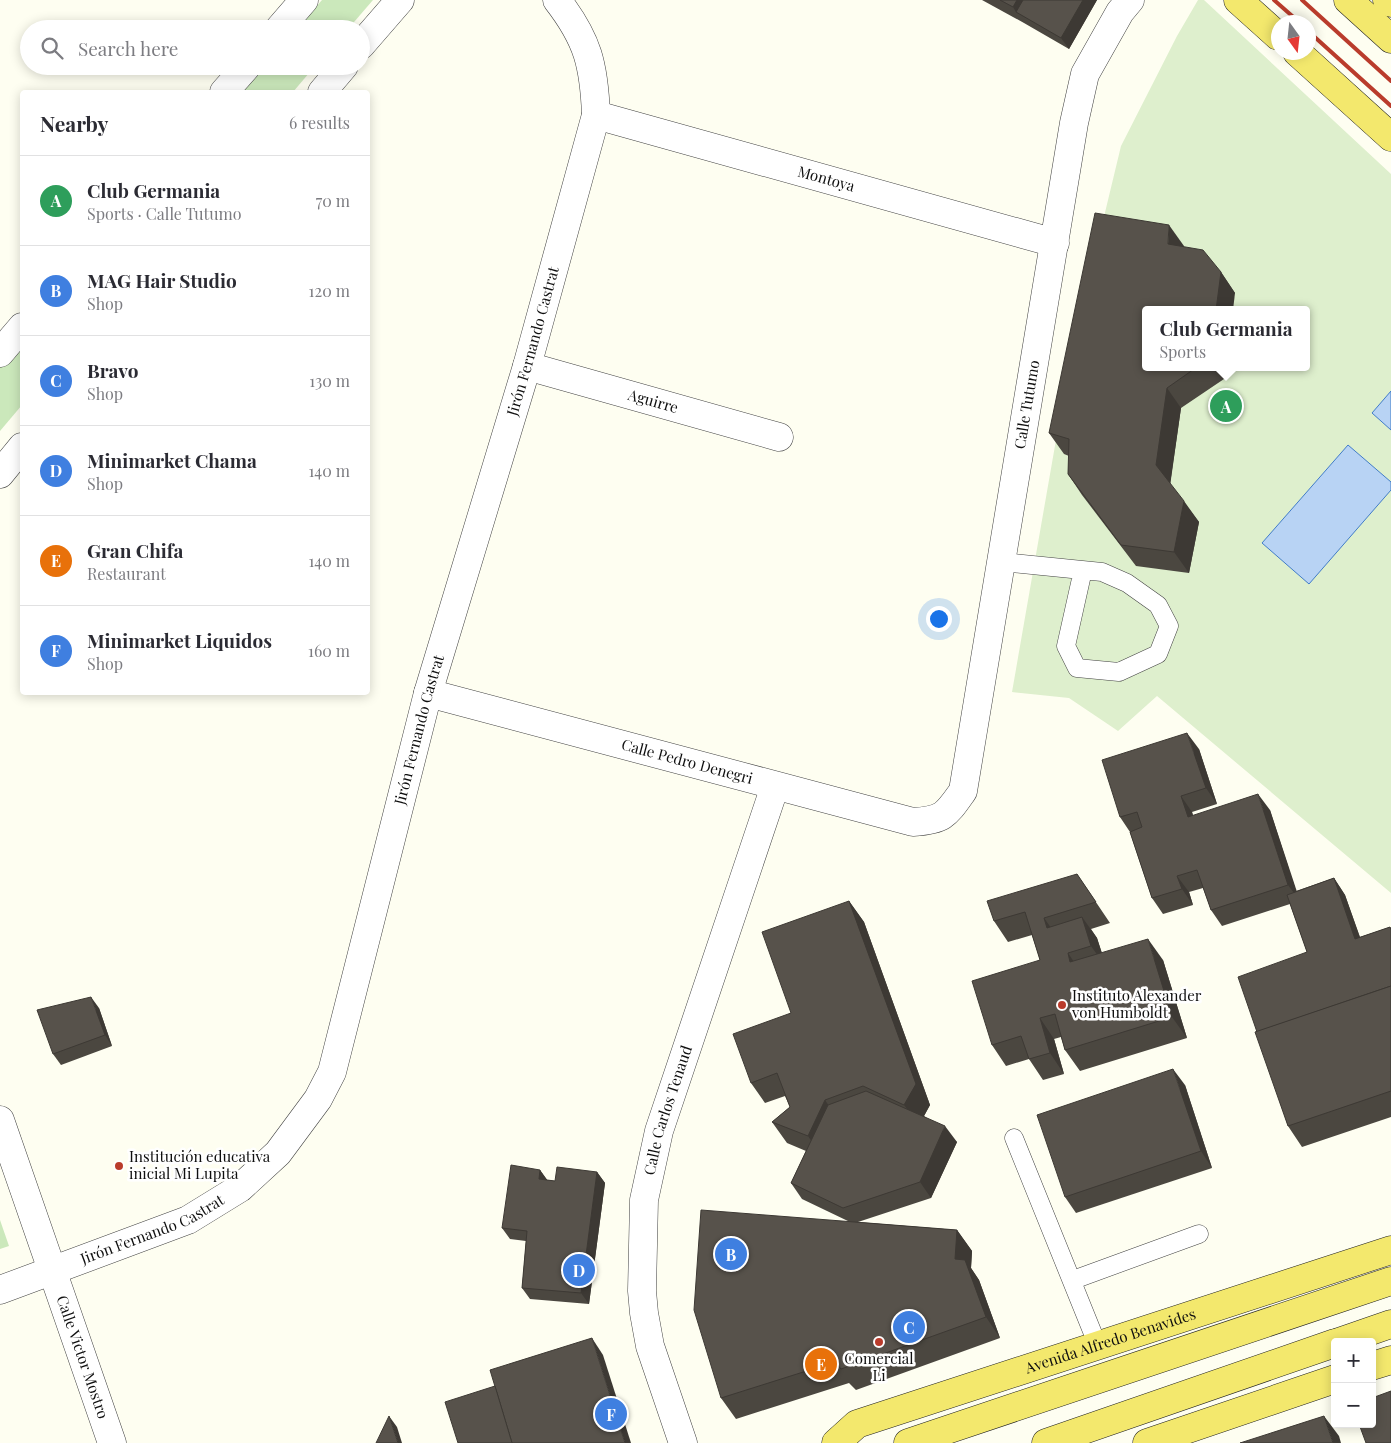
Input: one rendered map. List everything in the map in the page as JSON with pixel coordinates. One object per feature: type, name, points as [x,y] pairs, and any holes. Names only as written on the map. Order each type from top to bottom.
[{"type":"main road","points":[[1238,0],[1271,30]]},
{"type":"main road","points":[[1348,0],[1391,39]]},
{"type":"main road","points":[[1387,0],[1391,4]]},
{"type":"main road","points":[[1306,60],[1391,137]]},
{"type":"main road","name":"Avenida Alfredo Benavides","points":[[836,1443],[857,1424],[1391,1250]]},
{"type":"main road","name":"Avenida Alfredo Benavides","points":[[908,1443],[1391,1281]]},
{"type":"main road","points":[[1351,1338],[1391,1324]]},
{"type":"main road","points":[[1046,1443],[1331,1344]]},
{"type":"main road","points":[[1376,1365],[1391,1360]]},
{"type":"main road","points":[[1147,1443],[1331,1380]]},
{"type":"street","points":[[287,20],[304,0]]},
{"type":"street","points":[[370,35],[400,0]]},
{"type":"street","name":"Jirón Fernando Castrat","points":[[0,1290],[188,1220],[240,1188],[278,1153],[318,1099],[332,1072],[428,693],[527,366],[596,115],[595,78],[585,44],[575,23],[557,0]]},
{"type":"street","name":"Calle Tutumo","points":[[945,815],[963,790],[1074,123],[1086,74],[1120,12],[1130,0]]},
{"type":"street","points":[[226,90],[239,75]]},
{"type":"street","points":[[324,90],[336,75]]},
{"type":"street","name":"Montoya","points":[[596,115],[1055,243]]},
{"type":"street","points":[[0,353],[20,329]]},
{"type":"street","name":"Aguirre","points":[[527,366],[779,438]]},
{"type":"street","points":[[0,474],[20,449]]},
{"type":"street","name":"Calle Pedro Denegri","points":[[428,693],[913,822],[928,821],[945,815]]},
{"type":"street","name":"Calle Carlos Tenaud","points":[[683,1443],[650,1346],[644,1313],[642,1291],[644,1200],[659,1131],[775,786]]},
{"type":"street","name":"Calle Victor Mostro","points":[[0,1120],[51,1272],[112,1443]]},
{"type":"lane","points":[[1002,562],[1083,570],[1102,572],[1127,583],[1158,605],[1169,626],[1158,654],[1119,672],[1077,668],[1066,646],[1083,570]]},
{"type":"lane","points":[[1014,1138],[1073,1280],[1098,1346]]},
{"type":"lane","points":[[1073,1280],[1199,1234]]},
{"type":"green space","points":[[322,0],[373,0],[356,20],[305,20]]},
{"type":"green space","points":[[1198,0],[1204,0],[1391,174],[1391,893],[1157,696],[1118,731],[1069,698],[1012,692],[1071,354],[1121,146],[1177,36]]},
{"type":"green space","points":[[256,75],[307,75],[295,90],[243,90]]},
{"type":"green space","points":[[20,341],[20,407],[0,431],[0,365]]},
{"type":"green space","points":[[0,1220],[9,1246],[0,1249]]},
{"type":"water","points":[[1391,391],[1391,430],[1372,413]]},
{"type":"water","points":[[1348,445],[1391,482],[1391,490],[1309,584],[1262,543]]},
{"type":"building","points":[[1000,0],[1017,0],[1013,7]]},
{"type":"building","points":[[1023,0],[1083,0],[1061,38],[1016,12]]},
{"type":"building","points":[[1095,213],[1169,225],[1168,244],[1203,250],[1221,272],[1217,306],[1142,306],[1142,371],[1191,371],[1167,388],[1156,465],[1184,501],[1174,552],[1121,545],[1068,474],[1069,439],[1049,433]]},
{"type":"building","points":[[1187,733],[1206,788],[1181,796],[1188,817],[1258,794],[1288,885],[1211,910],[1197,870],[1177,876],[1182,889],[1152,898],[1130,832],[1142,827],[1137,812],[1120,817],[1102,760]]},
{"type":"building","points":[[1077,874],[1096,902],[1044,918],[1047,928],[1082,917],[1091,946],[1068,953],[1070,962],[1148,939],[1172,1017],[1065,1050],[1055,1014],[1040,1018],[1050,1053],[1029,1059],[1021,1036],[992,1045],[972,981],[1040,960],[1025,912],[994,921],[987,901]]},
{"type":"building","points":[[1334,878],[1355,939],[1390,927],[1391,986],[1257,1032],[1238,977],[1307,952],[1287,895]]},
{"type":"building","points":[[849,901],[916,1084],[904,1105],[863,1086],[825,1100],[808,1136],[772,1122],[790,1107],[777,1073],[751,1083],[733,1034],[791,1013],[762,932]]},
{"type":"building","points":[[1391,986],[1391,1091],[1288,1126],[1255,1032]]},
{"type":"building","points":[[91,997],[105,1035],[53,1054],[37,1010]]},
{"type":"building","points":[[1173,1069],[1201,1151],[1065,1197],[1037,1115]]},
{"type":"building","points":[[866,1091],[945,1126],[920,1182],[843,1208],[791,1183],[828,1105]]},
{"type":"building","points":[[511,1165],[540,1170],[539,1179],[555,1181],[557,1167],[597,1172],[581,1293],[522,1288],[527,1231],[502,1228]]},
{"type":"building","points":[[701,1210],[957,1230],[955,1259],[965,1260],[986,1317],[841,1369],[835,1362],[721,1398],[694,1310]]},
{"type":"building","points":[[592,1338],[625,1443],[512,1443],[490,1370]]},
{"type":"building","points":[[495,1386],[512,1443],[458,1443],[445,1402]]},
{"type":"building","points":[[1391,1391],[1391,1443],[1366,1443],[1360,1428],[1376,1428],[1376,1397]]},
{"type":"building","points":[[389,1416],[398,1443],[376,1443]]},
{"type":"building","points":[[1324,1416],[1333,1443],[1240,1443]]},
{"type":"railway","points":[[1274,0],[1291,15]]},
{"type":"railway","points":[[1302,0],[1391,81]]},
{"type":"railway","points":[[1316,38],[1391,106]]},
{"type":"place","name":"Club Germania","points":[[1226,406]]},
{"type":"place","name":"Instituto Alexander von Humboldt","points":[[1062,1005]]},
{"type":"place","name":"Institución educativa inicial Mi Lupita","points":[[119,1166]]},
{"type":"place","name":"MAG Hair Studio","points":[[731,1254]]},
{"type":"place","name":"Minimarket Chama","points":[[579,1270]]},
{"type":"place","name":"Bravo","points":[[909,1327]]},
{"type":"place","name":"Comercial Li","points":[[879,1342]]},
{"type":"place","name":"Gran Chifa","points":[[821,1364]]},
{"type":"place","name":"Minimarket Liquidos","points":[[611,1414]]}]
